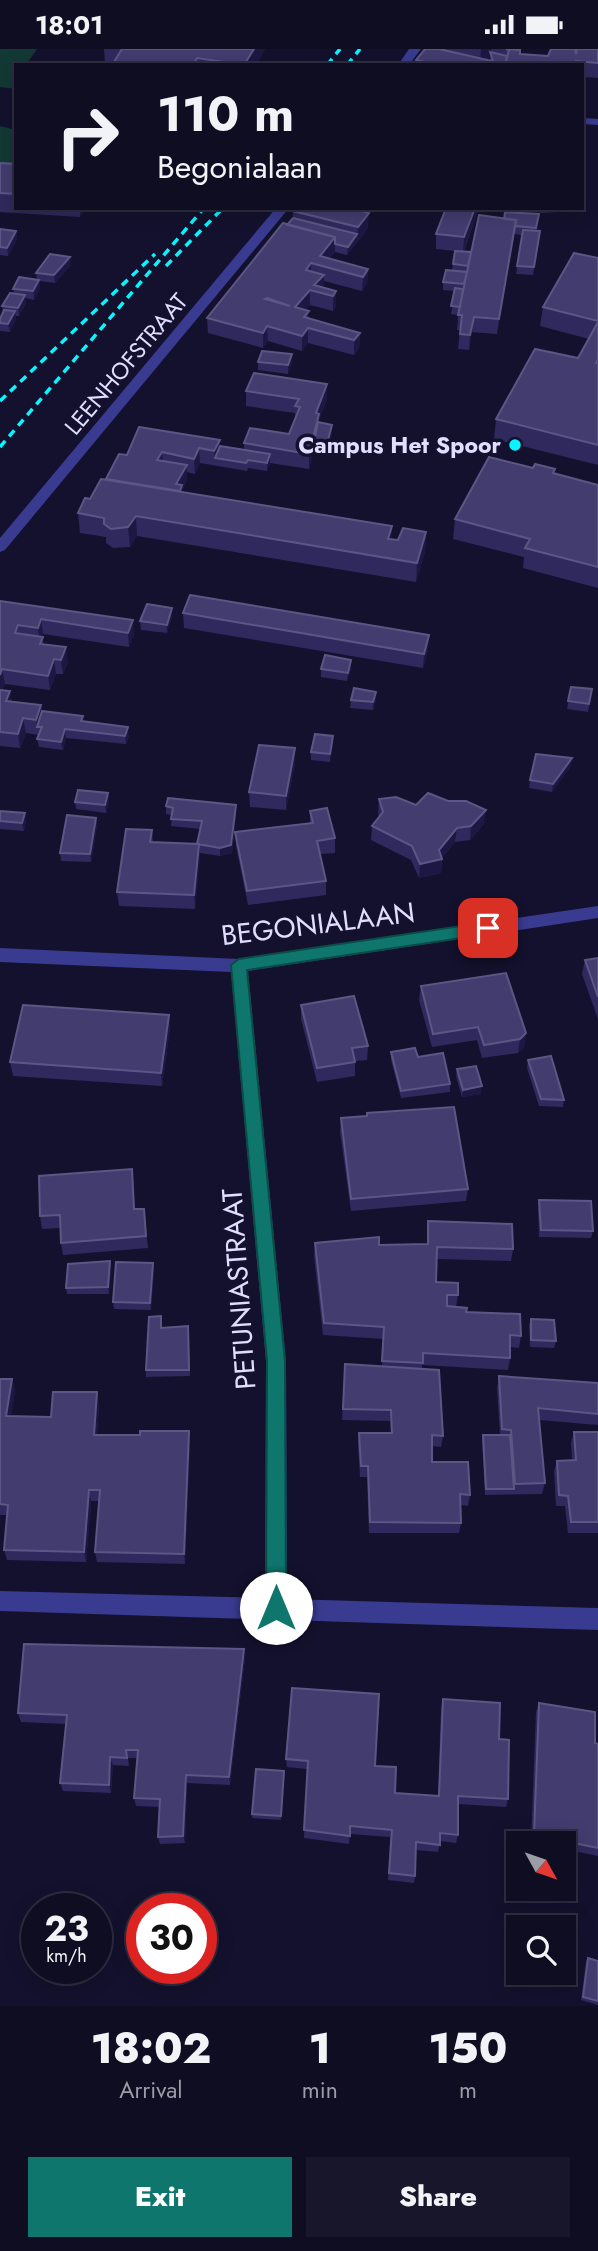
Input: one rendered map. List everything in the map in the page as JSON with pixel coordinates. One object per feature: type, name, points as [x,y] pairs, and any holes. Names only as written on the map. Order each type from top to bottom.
[{"type":"street","points":[[404,63],[415,49]]},
{"type":"street","name":"LEENHOFSTRAAT","points":[[0,547],[281,210]]},
{"type":"street","name":"BEGONIALAAN","points":[[0,955],[239,965],[598,912]]},
{"type":"street","name":"PETUNIASTRAAT","points":[[239,965],[276,1361],[276,1608]]},
{"type":"street","points":[[0,1601],[598,1619]]},
{"type":"green space","points":[[0,49],[37,49],[27,63],[14,63],[14,89],[0,87]]},
{"type":"green space","points":[[0,126],[14,130],[14,170],[0,169]]},
{"type":"building","points":[[122,49],[254,49],[245,63],[197,58],[194,63],[113,63]]},
{"type":"building","points":[[425,49],[439,49],[492,61],[428,63],[416,60]]},
{"type":"building","points":[[506,49],[520,50],[520,54],[548,56],[551,49],[575,49],[576,54],[577,49],[598,49],[598,63],[506,63],[509,50]]},
{"type":"building","points":[[490,52],[507,56],[505,63],[492,63]]},
{"type":"building","points":[[0,163],[14,164],[14,194],[0,193]]},
{"type":"building","points":[[358,210],[369,213],[358,227],[293,211]]},
{"type":"building","points":[[445,210],[474,210],[464,237],[436,234]]},
{"type":"building","points":[[505,212],[539,214],[536,228],[515,226],[516,220],[504,219]]},
{"type":"building","points":[[479,215],[516,220],[499,319],[474,317],[470,335],[460,334],[462,315],[458,315]]},
{"type":"building","points":[[293,218],[357,234],[348,247],[335,244],[335,237],[287,225]]},
{"type":"building","points":[[283,223],[335,237],[320,256],[368,269],[363,277],[311,263],[306,270],[324,275],[314,285],[336,291],[333,296],[310,290],[295,307],[309,311],[304,317],[360,333],[354,340],[308,328],[302,336],[267,326],[263,333],[207,318]]},
{"type":"building","points":[[0,229],[16,231],[7,248],[0,247]]},
{"type":"building","points":[[523,230],[540,231],[534,267],[517,266]]},
{"type":"building","points":[[455,251],[471,252],[468,266],[453,264]]},
{"type":"building","points":[[574,253],[598,258],[598,321],[543,307]]},
{"type":"building","points":[[50,254],[70,257],[54,275],[36,273]]},
{"type":"building","points":[[446,270],[467,272],[464,284],[443,282]]},
{"type":"building","points":[[19,277],[39,280],[33,291],[13,289]]},
{"type":"building","points":[[455,288],[463,289],[460,307],[451,306]]},
{"type":"building","points":[[10,293],[25,295],[18,308],[2,306]]},
{"type":"building","points":[[4,310],[15,311],[8,324],[0,323]]},
{"type":"building","points":[[598,322],[598,445],[496,419],[535,349],[578,358]]},
{"type":"building","points":[[262,351],[292,354],[288,365],[258,362]]},
{"type":"building","points":[[254,373],[327,384],[316,413],[319,414],[309,454],[244,443],[250,428],[289,434],[300,407],[295,406],[299,399],[246,391]]},
{"type":"building","points":[[318,422],[332,425],[326,447],[313,446]]},
{"type":"building","points":[[139,427],[220,440],[214,451],[199,448],[194,459],[162,452],[157,460],[187,465],[176,484],[182,485],[180,491],[106,479],[119,454],[127,455]]},
{"type":"building","points":[[220,446],[270,454],[267,463],[215,458]]},
{"type":"building","points":[[489,457],[533,468],[535,464],[555,469],[553,473],[598,485],[598,567],[525,548],[530,539],[455,519]]},
{"type":"building","points":[[101,479],[392,526],[388,539],[398,540],[403,528],[426,532],[417,563],[136,516],[128,527],[111,529],[104,524],[104,518],[78,513],[85,498],[90,499]]},
{"type":"building","points":[[190,595],[429,635],[424,654],[183,613]]},
{"type":"building","points":[[0,601],[133,620],[128,633],[41,619],[38,628],[18,625],[15,633],[43,637],[40,644],[66,647],[61,660],[54,659],[48,676],[2,669],[0,675]]},
{"type":"building","points":[[147,604],[172,608],[167,625],[140,621]]},
{"type":"building","points":[[325,655],[351,660],[348,673],[321,669]]},
{"type":"building","points":[[571,687],[592,689],[589,704],[568,701]]},
{"type":"building","points":[[354,688],[376,692],[373,702],[351,700]]},
{"type":"building","points":[[0,690],[10,691],[6,701],[41,705],[36,720],[23,718],[18,734],[0,732]]},
{"type":"building","points":[[42,711],[83,716],[81,721],[128,727],[125,736],[65,729],[61,742],[37,739],[42,727],[37,727]]},
{"type":"building","points":[[315,734],[333,736],[330,754],[311,752]]},
{"type":"building","points":[[259,745],[295,748],[286,796],[249,792]]},
{"type":"building","points":[[536,754],[572,758],[553,784],[530,780]]},
{"type":"building","points":[[78,790],[108,793],[105,805],[75,802]]},
{"type":"building","points":[[428,793],[448,801],[466,801],[486,810],[471,826],[457,828],[439,850],[442,859],[420,864],[412,846],[372,826],[383,812],[379,799],[396,797],[416,805]]},
{"type":"building","points":[[168,798],[236,805],[231,845],[220,848],[197,844],[202,821],[171,819],[173,808],[166,806]]},
{"type":"building","points":[[327,808],[335,838],[317,841],[326,881],[247,891],[235,832],[313,823],[310,811]]},
{"type":"building","points":[[0,811],[25,813],[22,823],[0,821]]},
{"type":"building","points":[[67,815],[96,818],[90,854],[60,853]]},
{"type":"building","points":[[126,829],[152,830],[150,842],[199,844],[194,895],[117,892]]},
{"type":"building","points":[[598,958],[598,997],[585,960]]},
{"type":"building","points":[[506,973],[526,1033],[520,1039],[484,1045],[478,1027],[433,1034],[421,986]]},
{"type":"building","points":[[354,996],[368,1046],[352,1048],[355,1062],[317,1068],[301,1005]]},
{"type":"building","points":[[23,1005],[169,1015],[161,1073],[10,1062]]},
{"type":"building","points":[[415,1048],[418,1057],[443,1053],[450,1084],[401,1091],[391,1052]]},
{"type":"building","points":[[551,1056],[564,1100],[541,1099],[528,1060]]},
{"type":"building","points":[[476,1066],[482,1086],[463,1090],[457,1069]]},
{"type":"building","points":[[454,1107],[468,1189],[351,1199],[341,1118],[367,1116],[367,1113]]},
{"type":"building","points":[[132,1169],[134,1209],[144,1209],[146,1236],[61,1243],[60,1215],[40,1216],[39,1176]]},
{"type":"building","points":[[539,1200],[591,1201],[593,1231],[541,1230]]},
{"type":"building","points":[[428,1221],[512,1224],[513,1249],[437,1247],[436,1282],[458,1283],[458,1295],[447,1295],[447,1306],[467,1308],[466,1312],[520,1314],[521,1336],[510,1335],[510,1358],[423,1353],[423,1363],[382,1361],[384,1327],[324,1323],[315,1243],[379,1237],[379,1245],[428,1244]]},
{"type":"building","points":[[110,1261],[108,1287],[66,1288],[68,1264]]},
{"type":"building","points":[[116,1262],[153,1263],[150,1303],[113,1302]]},
{"type":"building","points":[[161,1316],[161,1328],[188,1326],[189,1370],[146,1370],[149,1317]]},
{"type":"building","points":[[531,1319],[554,1320],[556,1341],[531,1340]]},
{"type":"building","points":[[345,1364],[439,1370],[443,1436],[432,1435],[432,1462],[468,1462],[470,1495],[460,1494],[461,1523],[370,1522],[368,1466],[361,1466],[359,1433],[392,1433],[391,1410],[343,1409]]},
{"type":"building","points":[[499,1376],[598,1383],[598,1414],[538,1408],[545,1483],[515,1484],[511,1430],[502,1429]]},
{"type":"building","points":[[0,1379],[12,1379],[6,1416],[51,1417],[53,1392],[97,1392],[94,1435],[189,1431],[184,1554],[95,1552],[100,1490],[89,1490],[84,1552],[4,1550],[8,1505],[0,1504]]},
{"type":"building","points":[[574,1432],[598,1432],[598,1522],[571,1522],[568,1496],[559,1495],[557,1461],[576,1460]]},
{"type":"building","points":[[483,1435],[510,1435],[514,1489],[486,1489]]},
{"type":"building","points":[[24,1644],[244,1649],[229,1777],[186,1775],[183,1836],[158,1837],[160,1799],[134,1798],[138,1750],[126,1750],[127,1758],[110,1757],[109,1785],[60,1783],[67,1715],[18,1713]]},
{"type":"building","points":[[292,1688],[379,1694],[375,1766],[396,1767],[395,1793],[439,1796],[443,1699],[500,1703],[499,1739],[509,1740],[508,1799],[458,1796],[458,1835],[440,1833],[440,1845],[416,1842],[415,1876],[389,1873],[392,1830],[350,1826],[350,1836],[304,1830],[308,1761],[286,1759]]},
{"type":"building","points":[[539,1703],[595,1712],[595,1743],[598,1744],[598,1848],[576,1844],[576,1831],[534,1831]]},
{"type":"building","points":[[256,1769],[284,1771],[281,1816],[252,1814]]},
{"type":"building","points":[[588,1958],[598,1961],[598,2001],[583,1997]]},
{"type":"railway","points":[[329,63],[340,49]]},
{"type":"railway","points":[[349,63],[360,49]]},
{"type":"railway","points":[[0,447],[202,210]]},
{"type":"railway","points":[[166,266],[221,210]]},
{"type":"railway","points":[[0,401],[155,254]]},
{"type":"place","name":"Campus Het Spoor","points":[[515,445]]},
{"type":"route","points":[[276,1608],[276,1361],[239,965],[488,928]]}]
